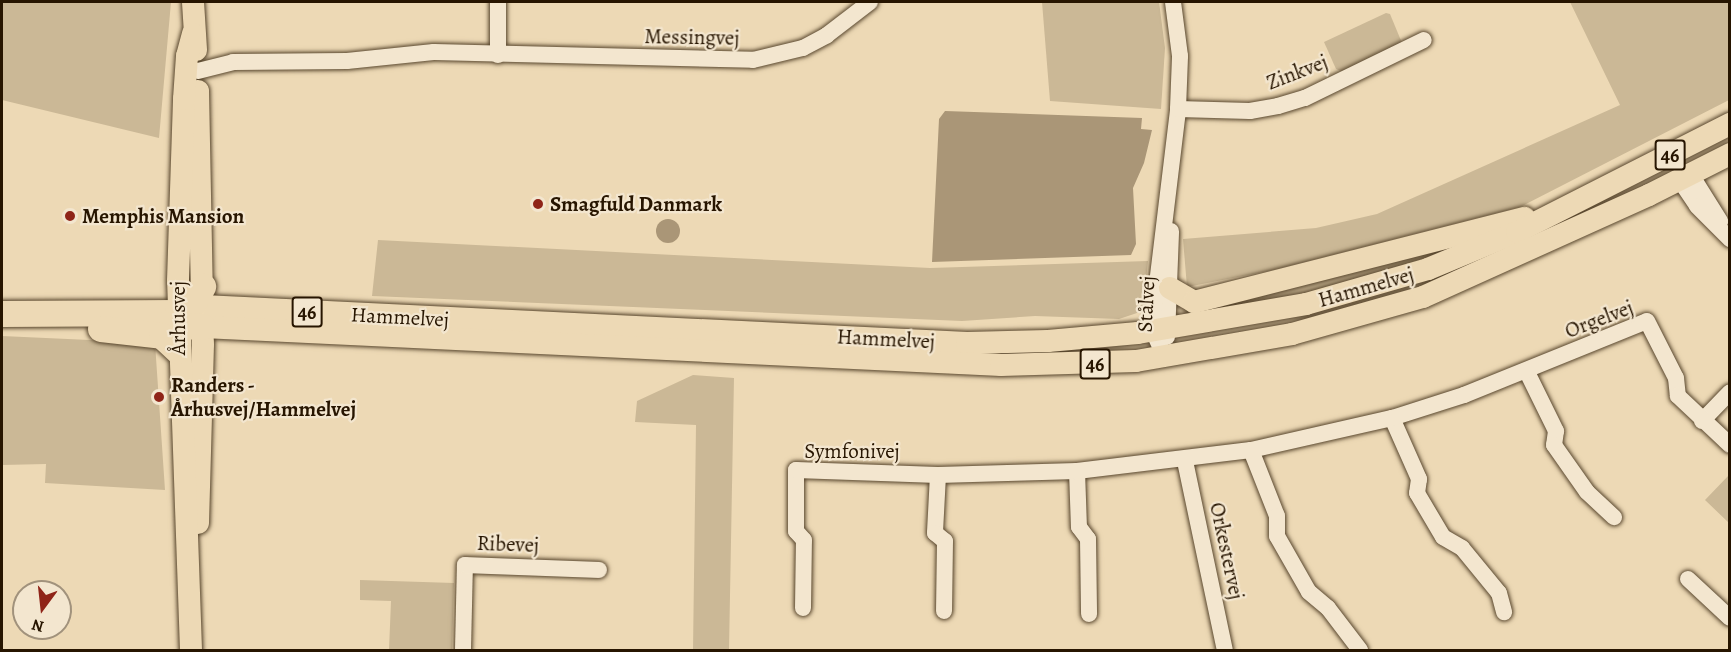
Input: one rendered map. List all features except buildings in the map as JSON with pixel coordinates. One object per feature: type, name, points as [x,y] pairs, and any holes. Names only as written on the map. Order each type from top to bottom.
[{"type":"highway","name":"Hammelvej","points":[[2,298],[190,316]]},
{"type":"highway","name":"Hammelvej","points":[[2,316],[190,316]]},
{"type":"main road","name":"Århusvej","points":[[191,602],[200,481],[190,316],[198,71],[193,34],[193,2]]},
{"type":"main road","name":"Århusvej","points":[[191,651],[190,316],[184,99],[187,56],[193,34]]},
{"type":"main road","name":"Hammelvej","points":[[190,316],[411,318],[967,343],[1048,341],[1161,330],[1260,314],[1387,282],[1481,248],[1572,206],[1730,124]]},
{"type":"main road","points":[[1652,164],[1684,174],[1730,135]]},
{"type":"main road","name":"Hammelvej","points":[[190,316],[1001,365],[1081,365],[1165,357],[1292,334],[1423,297],[1730,154]]},
{"type":"main road","points":[[1170,288],[1194,302],[1572,206]]},
{"type":"street","points":[[498,2],[498,55]]},
{"type":"street","name":"Messingvej","points":[[198,71],[233,62],[347,61],[434,52],[753,60],[803,48],[826,35],[870,2]]},
{"type":"street","name":"Stålvej","points":[[1165,357],[1154,294],[1178,108],[1180,56],[1173,2]]},
{"type":"street","name":"Zinkvej","points":[[1178,108],[1250,111],[1278,106],[1305,98],[1424,40]]},
{"type":"street","name":"Stålvej","points":[[1161,330],[1170,288],[1171,173]]},
{"type":"street","points":[[1684,174],[1696,206],[1730,238]]},
{"type":"street","name":"Orgelvej","points":[[1185,461],[1251,450],[1392,418],[1527,372],[1647,321],[1676,378],[1678,396],[1730,445]]},
{"type":"street","points":[[1527,372],[1556,431],[1554,445],[1587,492],[1614,517]]},
{"type":"street","points":[[1702,421],[1730,392]]},
{"type":"street","points":[[1392,418],[1419,479],[1417,493],[1443,537],[1462,548],[1499,593],[1504,612]]},
{"type":"street","points":[[1251,450],[1277,516],[1277,536],[1309,592],[1328,608],[1360,651]]},
{"type":"street","name":"Symfonivej","points":[[803,608],[804,540],[796,531],[796,470],[938,475],[1077,471],[1185,461]]},
{"type":"street","name":"Orkestervej","points":[[1185,461],[1225,651]]},
{"type":"street","points":[[1077,471],[1079,527],[1088,539],[1089,614]]},
{"type":"street","points":[[938,475],[935,532],[945,541],[944,611]]},
{"type":"street","name":"Ribevej","points":[[463,651],[465,565],[599,570]]},
{"type":"street","points":[[1688,579],[1730,618]]},
{"type":"shaded area","points":[[2,2],[171,2],[159,138],[2,100]]},
{"type":"shaded area","points":[[1042,2],[1159,2],[1165,48],[1161,109],[1050,101]]},
{"type":"shaded area","points":[[1570,2],[1729,2],[1729,100],[1520,207],[1273,270],[1187,287],[1183,239],[1316,228],[1377,214],[1620,105]]},
{"type":"shaded area","points":[[1386,13],[1390,14],[1402,43],[1343,72],[1336,69],[1324,42]]},
{"type":"shaded area","points":[[945,111],[1142,118],[1141,129],[1152,130],[1144,163],[1133,188],[1136,244],[1131,255],[932,262],[939,119]]},
{"type":"shaded area","points":[[668,219],[677,222],[680,231],[677,240],[668,243],[659,240],[656,231],[659,222]]},
{"type":"shaded area","points":[[378,240],[930,268],[1148,261],[1143,311],[1119,319],[1035,316],[962,321],[372,296]]},
{"type":"shaded area","points":[[1446,243],[1449,250],[1355,280],[1280,300],[1187,316],[1192,307]]},
{"type":"shaded area","points":[[2,336],[155,343],[165,490],[45,483],[46,464],[2,465]]},
{"type":"shaded area","points":[[693,375],[734,378],[729,650],[693,650],[696,425],[635,422],[637,401]]},
{"type":"shaded area","points":[[1729,475],[1729,523],[1705,500]]},
{"type":"shaded area","points":[[360,580],[454,583],[452,650],[389,650],[391,601],[360,600]]},
{"type":"place","name":"Smagfuld Danmark","points":[[538,204]]},
{"type":"place","name":"Memphis Mansion","points":[[70,216]]},
{"type":"place","name":"Randers - Århusvej/Hammelvej","points":[[159,397]]}]
